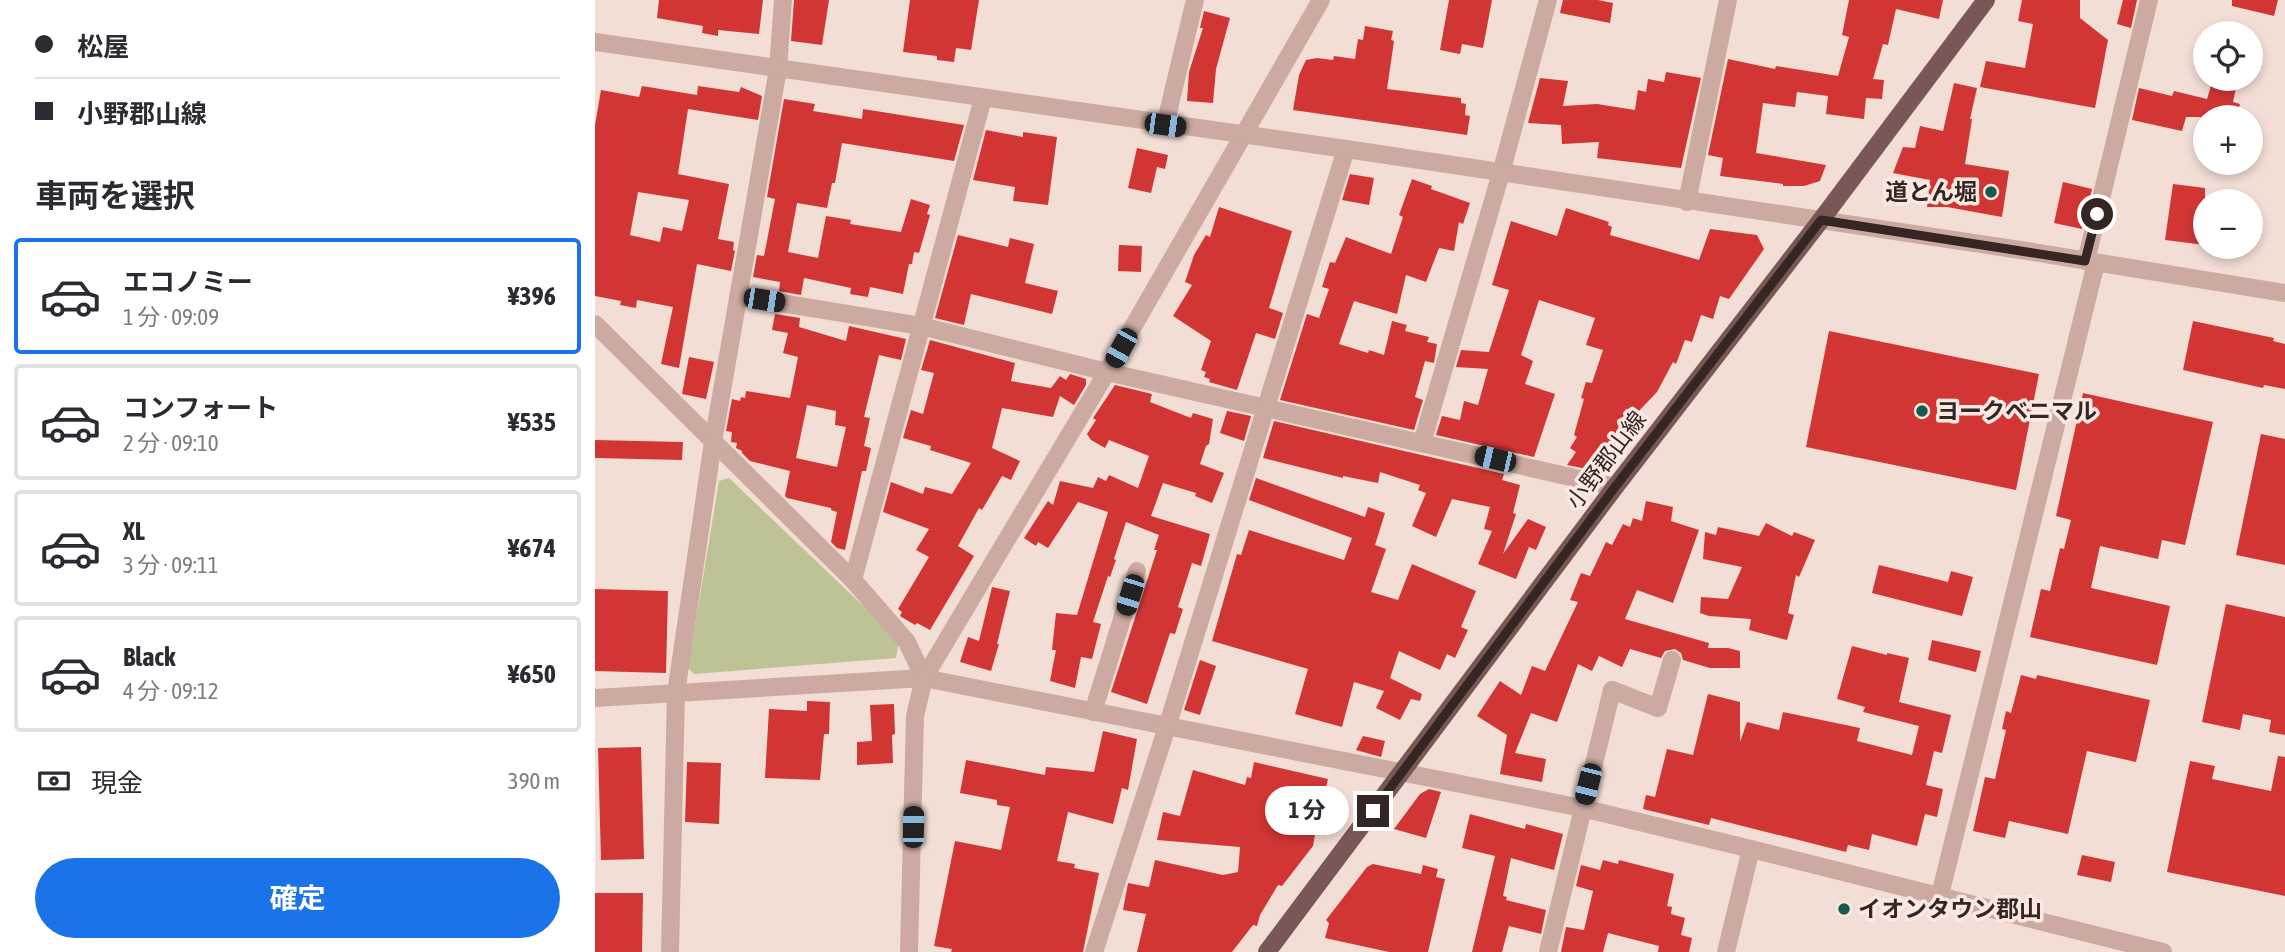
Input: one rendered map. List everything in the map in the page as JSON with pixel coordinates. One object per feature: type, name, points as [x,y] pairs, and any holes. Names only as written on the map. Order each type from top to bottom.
[{"type":"main road","name":"小野郡山線","points":[[1267,952],[1615,487],[1986,0]]},
{"type":"street","points":[[670,952],[676,693],[713,442],[778,69],[783,0]]},
{"type":"street","points":[[1165,125],[1195,0]]},
{"type":"street","points":[[909,952],[915,716],[924,678],[1108,372],[1321,0]]},
{"type":"street","points":[[1422,443],[1501,173],[1548,0]]},
{"type":"street","points":[[1687,202],[1728,0]]},
{"type":"street","points":[[1940,895],[2091,262],[2149,0]]},
{"type":"street","points":[[595,42],[1346,149],[2285,293]]},
{"type":"street","points":[[853,580],[983,98]]},
{"type":"street","points":[[1094,952],[1167,727],[1346,149]]},
{"type":"street","points":[[738,296],[921,326],[1108,372],[1615,487]]},
{"type":"street","points":[[595,324],[853,580],[907,642],[924,678]]},
{"type":"street","points":[[1093,712],[1137,572]]},
{"type":"street","points":[[1548,952],[1612,690],[1658,708],[1672,660]]},
{"type":"street","points":[[595,698],[924,678],[1582,807],[2163,952]]},
{"type":"street","points":[[1726,952],[1751,849]]},
{"type":"green space","points":[[729,478],[899,640],[896,658],[694,674],[688,668],[719,481]]},
{"type":"building","points":[[659,0],[763,0],[759,34],[718,30],[718,36],[702,33],[703,26],[657,18]]},
{"type":"building","points":[[794,0],[829,0],[822,45],[791,41]]},
{"type":"building","points":[[910,0],[979,0],[971,50],[956,48],[954,62],[937,60],[937,56],[903,52]]},
{"type":"building","points":[[1449,0],[1492,0],[1483,48],[1462,44],[1460,54],[1440,50]]},
{"type":"building","points":[[1563,0],[1613,3],[1610,23],[1560,13]]},
{"type":"building","points":[[1849,0],[1943,0],[1939,19],[1896,9],[1888,45],[1883,44],[1873,79],[1884,80],[1882,99],[1866,98],[1864,119],[1826,114],[1828,96],[1797,92],[1795,107],[1763,103],[1756,153],[1826,165],[1820,181],[1804,186],[1783,186],[1720,176],[1723,158],[1708,155],[1728,59],[1775,69],[1776,66],[1838,76],[1849,37],[1842,35]]},
{"type":"building","points":[[2022,0],[2080,0],[2080,18],[2108,40],[2095,108],[1980,87],[1986,61],[2025,68],[2033,24],[2018,21]]},
{"type":"building","points":[[2123,0],[2137,0],[2131,28],[2117,24]]},
{"type":"building","points":[[2232,0],[2278,0],[2274,16],[2232,6]]},
{"type":"building","points":[[1204,11],[1230,18],[1216,69],[1213,103],[1187,101],[1189,72],[1203,28],[1200,28]]},
{"type":"building","points":[[1365,26],[1393,31],[1387,89],[1461,98],[1461,103],[1466,104],[1465,115],[1470,116],[1467,135],[1293,110],[1299,75],[1306,60],[1333,60],[1334,56],[1355,59],[1358,39],[1363,40]]},
{"type":"building","points":[[1666,72],[1701,78],[1681,168],[1597,158],[1599,142],[1562,144],[1561,125],[1528,123],[1540,78],[1568,81],[1563,106],[1597,104],[1635,110],[1638,90],[1646,92],[1648,79],[1664,82]]},
{"type":"building","points":[[1954,83],[1977,88],[1965,164],[2009,171],[2002,217],[1947,207],[1927,207],[1930,180],[1893,173],[1903,147],[1915,148],[1920,126],[1943,131]]},
{"type":"building","points":[[642,86],[697,95],[698,86],[739,92],[741,87],[762,96],[758,120],[688,109],[678,174],[729,184],[718,239],[734,242],[735,251],[731,271],[697,264],[679,368],[661,364],[673,307],[637,300],[636,308],[620,305],[621,301],[595,296],[595,125],[601,90],[639,97]],"holes":[[[638,192],[689,200],[682,231],[663,227],[660,242],[630,235]]]},
{"type":"building","points":[[2139,88],[2172,96],[2174,91],[2207,99],[2209,91],[2235,91],[2233,102],[2240,104],[2193,105],[2193,117],[2186,117],[2182,131],[2132,120]]},
{"type":"building","points":[[784,99],[815,104],[813,111],[862,119],[863,109],[964,125],[954,161],[842,143],[835,183],[832,183],[827,208],[797,203],[788,252],[818,258],[826,216],[851,220],[850,224],[901,232],[911,199],[930,205],[927,214],[930,215],[919,253],[914,252],[912,264],[909,264],[903,294],[870,287],[868,297],[850,294],[851,288],[804,278],[801,295],[779,291],[780,282],[753,277],[757,255],[764,256],[775,199],[767,197]]},
{"type":"building","points":[[986,130],[1023,137],[1023,132],[1057,137],[1048,205],[1013,201],[1015,187],[973,180]]},
{"type":"building","points":[[1137,148],[1168,155],[1165,169],[1157,167],[1151,193],[1128,188]]},
{"type":"building","points":[[1350,174],[1374,178],[1369,205],[1342,200]]},
{"type":"building","points":[[1412,179],[1470,203],[1463,224],[1459,222],[1454,251],[1439,248],[1426,282],[1406,275],[1397,314],[1354,301],[1339,344],[1384,355],[1392,321],[1407,325],[1405,331],[1429,337],[1427,342],[1437,344],[1434,363],[1425,361],[1415,397],[1423,400],[1414,430],[1280,400],[1307,314],[1319,318],[1329,289],[1322,287],[1330,262],[1335,263],[1346,237],[1391,254],[1403,217],[1399,215]]},
{"type":"building","points":[[2063,182],[2092,189],[2082,229],[2054,223]]},
{"type":"building","points":[[2173,184],[2205,188],[2193,189],[2193,244],[2165,240]]},
{"type":"building","points":[[1219,207],[1292,231],[1269,308],[1283,313],[1275,339],[1256,333],[1237,390],[1209,382],[1210,379],[1204,377],[1206,372],[1201,370],[1211,341],[1173,316],[1192,285],[1185,282],[1194,255],[1206,235],[1210,237]]},
{"type":"building","points":[[1566,208],[1609,222],[1608,225],[1612,227],[1610,235],[1699,260],[1710,229],[1757,235],[1764,249],[1729,299],[1720,296],[1713,319],[1701,315],[1692,342],[1685,340],[1676,364],[1673,362],[1657,392],[1636,414],[1597,471],[1567,465],[1576,452],[1570,448],[1577,437],[1574,435],[1586,382],[1592,383],[1603,350],[1586,345],[1595,318],[1539,300],[1521,355],[1533,361],[1525,384],[1555,394],[1534,457],[1436,435],[1442,416],[1460,420],[1464,401],[1478,405],[1488,369],[1456,367],[1461,350],[1489,352],[1509,290],[1492,285],[1511,221],[1557,236]]},
{"type":"building","points":[[958,235],[1008,247],[1010,238],[1034,244],[1025,283],[1058,291],[1052,314],[971,294],[964,325],[935,318]]},
{"type":"building","points":[[1119,245],[1142,246],[1141,272],[1118,271]]},
{"type":"building","points":[[775,314],[800,318],[799,327],[846,341],[849,326],[906,339],[901,360],[879,355],[864,417],[870,418],[864,446],[871,448],[866,471],[862,471],[845,550],[837,548],[831,542],[837,512],[831,508],[787,498],[785,496],[790,471],[750,461],[736,448],[737,443],[731,442],[732,432],[726,431],[732,399],[740,401],[741,397],[745,398],[746,391],[790,398],[798,357],[783,353],[788,333],[772,330]],"holes":[[[807,405],[836,411],[835,425],[846,427],[837,467],[796,458]]]},
{"type":"building","points":[[2193,321],[2274,338],[2273,341],[2285,344],[2285,389],[2264,385],[2263,388],[2183,370]]},
{"type":"building","name":"ヨークベニマル","points":[[1829,331],[2039,374],[2016,490],[1806,447]]},
{"type":"building","points":[[930,340],[1015,363],[1011,381],[1051,388],[1060,376],[1066,380],[1070,374],[1086,379],[1086,385],[1074,405],[1060,396],[1053,417],[1002,408],[992,448],[1020,461],[1011,480],[1002,476],[982,510],[979,508],[958,546],[974,556],[930,630],[900,616],[902,612],[898,609],[929,557],[916,550],[929,529],[883,512],[891,482],[923,494],[925,487],[952,494],[971,463],[930,450],[931,446],[903,438],[911,410],[923,414],[934,373],[921,370]]},
{"type":"building","points":[[689,357],[714,362],[706,399],[682,394]]},
{"type":"building","points":[[1115,385],[1152,394],[1150,402],[1191,418],[1193,413],[1213,419],[1209,444],[1200,464],[1224,473],[1212,503],[1195,496],[1196,493],[1163,483],[1151,516],[1210,534],[1201,566],[1192,563],[1178,607],[1183,609],[1175,634],[1170,633],[1147,704],[1111,692],[1157,550],[1154,550],[1159,535],[1126,522],[1114,559],[1116,560],[1093,622],[1101,624],[1092,659],[1081,657],[1075,688],[1050,681],[1056,650],[1052,650],[1056,613],[1077,615],[1108,512],[1078,502],[1048,548],[1038,542],[1036,546],[1024,538],[1048,501],[1053,505],[1060,481],[1093,488],[1098,477],[1106,481],[1109,475],[1138,488],[1149,456],[1109,440],[1105,448],[1091,440],[1087,434],[1096,420],[1093,418]]},
{"type":"building","points":[[2083,393],[2213,422],[2185,545],[2162,540],[2158,559],[2100,546],[2091,588],[2170,606],[2157,665],[2030,637],[2041,589],[2050,591],[2060,548],[2064,549],[2071,520],[2056,516]]},
{"type":"building","points":[[1227,411],[1251,416],[1244,441],[1220,433]]},
{"type":"building","points":[[1274,421],[1504,474],[1502,480],[1520,485],[1513,513],[1516,514],[1503,554],[1528,519],[1546,527],[1536,550],[1529,547],[1516,579],[1478,564],[1492,531],[1484,529],[1490,507],[1452,499],[1436,537],[1412,526],[1426,493],[1418,490],[1420,485],[1380,472],[1378,483],[1343,478],[1263,458]]},
{"type":"building","points":[[2261,434],[2285,439],[2285,565],[2236,555]]},
{"type":"building","points":[[595,440],[683,442],[682,460],[595,458]]},
{"type":"building","points":[[1256,478],[1365,517],[1368,507],[1385,513],[1375,545],[1386,549],[1371,592],[1398,600],[1412,564],[1476,591],[1461,627],[1468,630],[1455,658],[1447,654],[1440,670],[1399,651],[1390,678],[1422,694],[1420,701],[1411,699],[1400,720],[1376,708],[1384,691],[1354,682],[1342,727],[1295,714],[1308,669],[1212,641],[1237,554],[1241,555],[1249,530],[1344,560],[1352,538],[1249,500]]},
{"type":"building","points":[[1646,501],[1673,507],[1671,521],[1699,530],[1673,603],[1637,590],[1625,619],[1709,643],[1708,648],[1740,651],[1740,668],[1710,668],[1683,660],[1681,653],[1675,649],[1665,651],[1661,658],[1630,649],[1622,667],[1599,656],[1592,671],[1578,664],[1557,722],[1531,713],[1515,753],[1546,759],[1542,782],[1500,774],[1507,735],[1477,716],[1500,681],[1521,695],[1532,666],[1545,671],[1578,602],[1570,600],[1581,573],[1590,576],[1606,542],[1612,545],[1623,524],[1630,527],[1633,518],[1642,521]]},
{"type":"building","points":[[1766,523],[1792,536],[1794,532],[1815,540],[1799,577],[1796,575],[1788,613],[1794,615],[1787,640],[1749,630],[1751,619],[1700,613],[1701,597],[1728,599],[1742,567],[1703,559],[1705,532],[1716,535],[1718,527],[1759,536]]},
{"type":"building","points":[[1879,565],[1948,582],[1951,571],[1973,577],[1962,616],[1872,593]]},
{"type":"building","points":[[992,587],[1010,591],[991,671],[960,662],[968,637],[979,641]]},
{"type":"building","points":[[595,589],[668,591],[666,673],[595,671]]},
{"type":"building","points":[[2226,604],[2285,617],[2285,735],[2269,732],[2271,720],[2243,714],[2240,730],[2202,722]]},
{"type":"building","points":[[1932,640],[1981,651],[1976,672],[1928,660]]},
{"type":"building","points":[[1852,646],[1909,658],[1899,702],[1951,715],[1942,753],[1934,751],[1926,785],[1943,789],[1937,817],[1925,814],[1917,846],[1872,834],[1869,850],[1848,845],[1846,852],[1711,818],[1709,825],[1643,809],[1646,795],[1655,797],[1667,749],[1693,755],[1708,694],[1740,702],[1740,742],[1747,722],[1779,730],[1783,712],[1860,728],[1857,741],[1912,755],[1919,726],[1863,712],[1865,707],[1837,699]]},
{"type":"building","points":[[1200,660],[1216,666],[1200,715],[1184,710]]},
{"type":"building","points":[[2021,675],[2036,679],[2037,675],[2150,700],[2136,762],[2087,751],[2068,834],[2009,821],[2005,838],[1973,831],[1985,777],[1995,779],[2006,730],[2002,729],[2006,711],[2011,713]]},
{"type":"building","points":[[807,701],[830,702],[829,734],[824,734],[820,780],[765,778],[769,709],[807,711]]},
{"type":"building","points":[[894,704],[893,763],[857,765],[857,742],[872,741],[870,705]]},
{"type":"building","points":[[1103,731],[1137,739],[1128,790],[1122,788],[1113,824],[1068,812],[1057,861],[1099,873],[1083,952],[951,952],[952,949],[934,946],[955,841],[1001,850],[1010,807],[997,805],[997,800],[960,793],[966,760],[1045,775],[1046,767],[1094,772]]},
{"type":"building","points":[[1363,736],[1385,741],[1381,757],[1356,750]]},
{"type":"building","points":[[641,747],[644,859],[601,860],[598,748]]},
{"type":"building","points":[[2278,756],[2285,757],[2285,896],[2167,872],[2190,761],[2215,766],[2212,779],[2271,791]]},
{"type":"building","points":[[687,762],[721,763],[719,824],[685,822]]},
{"type":"building","points":[[1254,762],[1328,779],[1321,824],[1317,823],[1313,846],[1282,886],[1278,885],[1260,915],[1257,926],[1253,925],[1232,952],[1137,952],[1146,914],[1123,910],[1128,883],[1149,887],[1155,860],[1223,875],[1238,872],[1240,847],[1157,840],[1163,812],[1180,816],[1193,770],[1245,785],[1247,777],[1251,778]]},
{"type":"building","points":[[1429,789],[1441,792],[1426,838],[1394,829],[1420,794]]},
{"type":"building","points":[[1470,814],[1525,829],[1526,824],[1563,834],[1554,870],[1511,858],[1503,896],[1507,897],[1506,900],[1546,910],[1541,934],[1509,926],[1502,952],[1472,952],[1495,856],[1462,848]]},
{"type":"building","points":[[2082,855],[2115,862],[2111,882],[2077,875]]},
{"type":"building","points":[[1603,860],[1618,864],[1619,860],[1674,874],[1667,906],[1672,907],[1671,914],[1685,918],[1681,935],[1692,938],[1689,952],[1658,952],[1659,946],[1608,933],[1603,952],[1561,952],[1566,927],[1584,930],[1593,891],[1576,886],[1581,865],[1600,870]]},
{"type":"building","points":[[1373,864],[1421,874],[1423,865],[1438,869],[1436,877],[1445,879],[1428,952],[1389,952],[1325,938],[1329,923],[1326,920],[1367,867]]},
{"type":"building","points":[[595,893],[643,893],[642,952],[595,952]]},
{"type":"place","name":"道とん堀","points":[[1991,192]]},
{"type":"place","name":"ヨークベニマル","points":[[1922,411]]},
{"type":"place","name":"イオンタウン郡山","points":[[1844,909]]},
{"type":"route","points":[[1373,811],[1615,487],[1821,220],[2085,261],[2097,214]]}]
